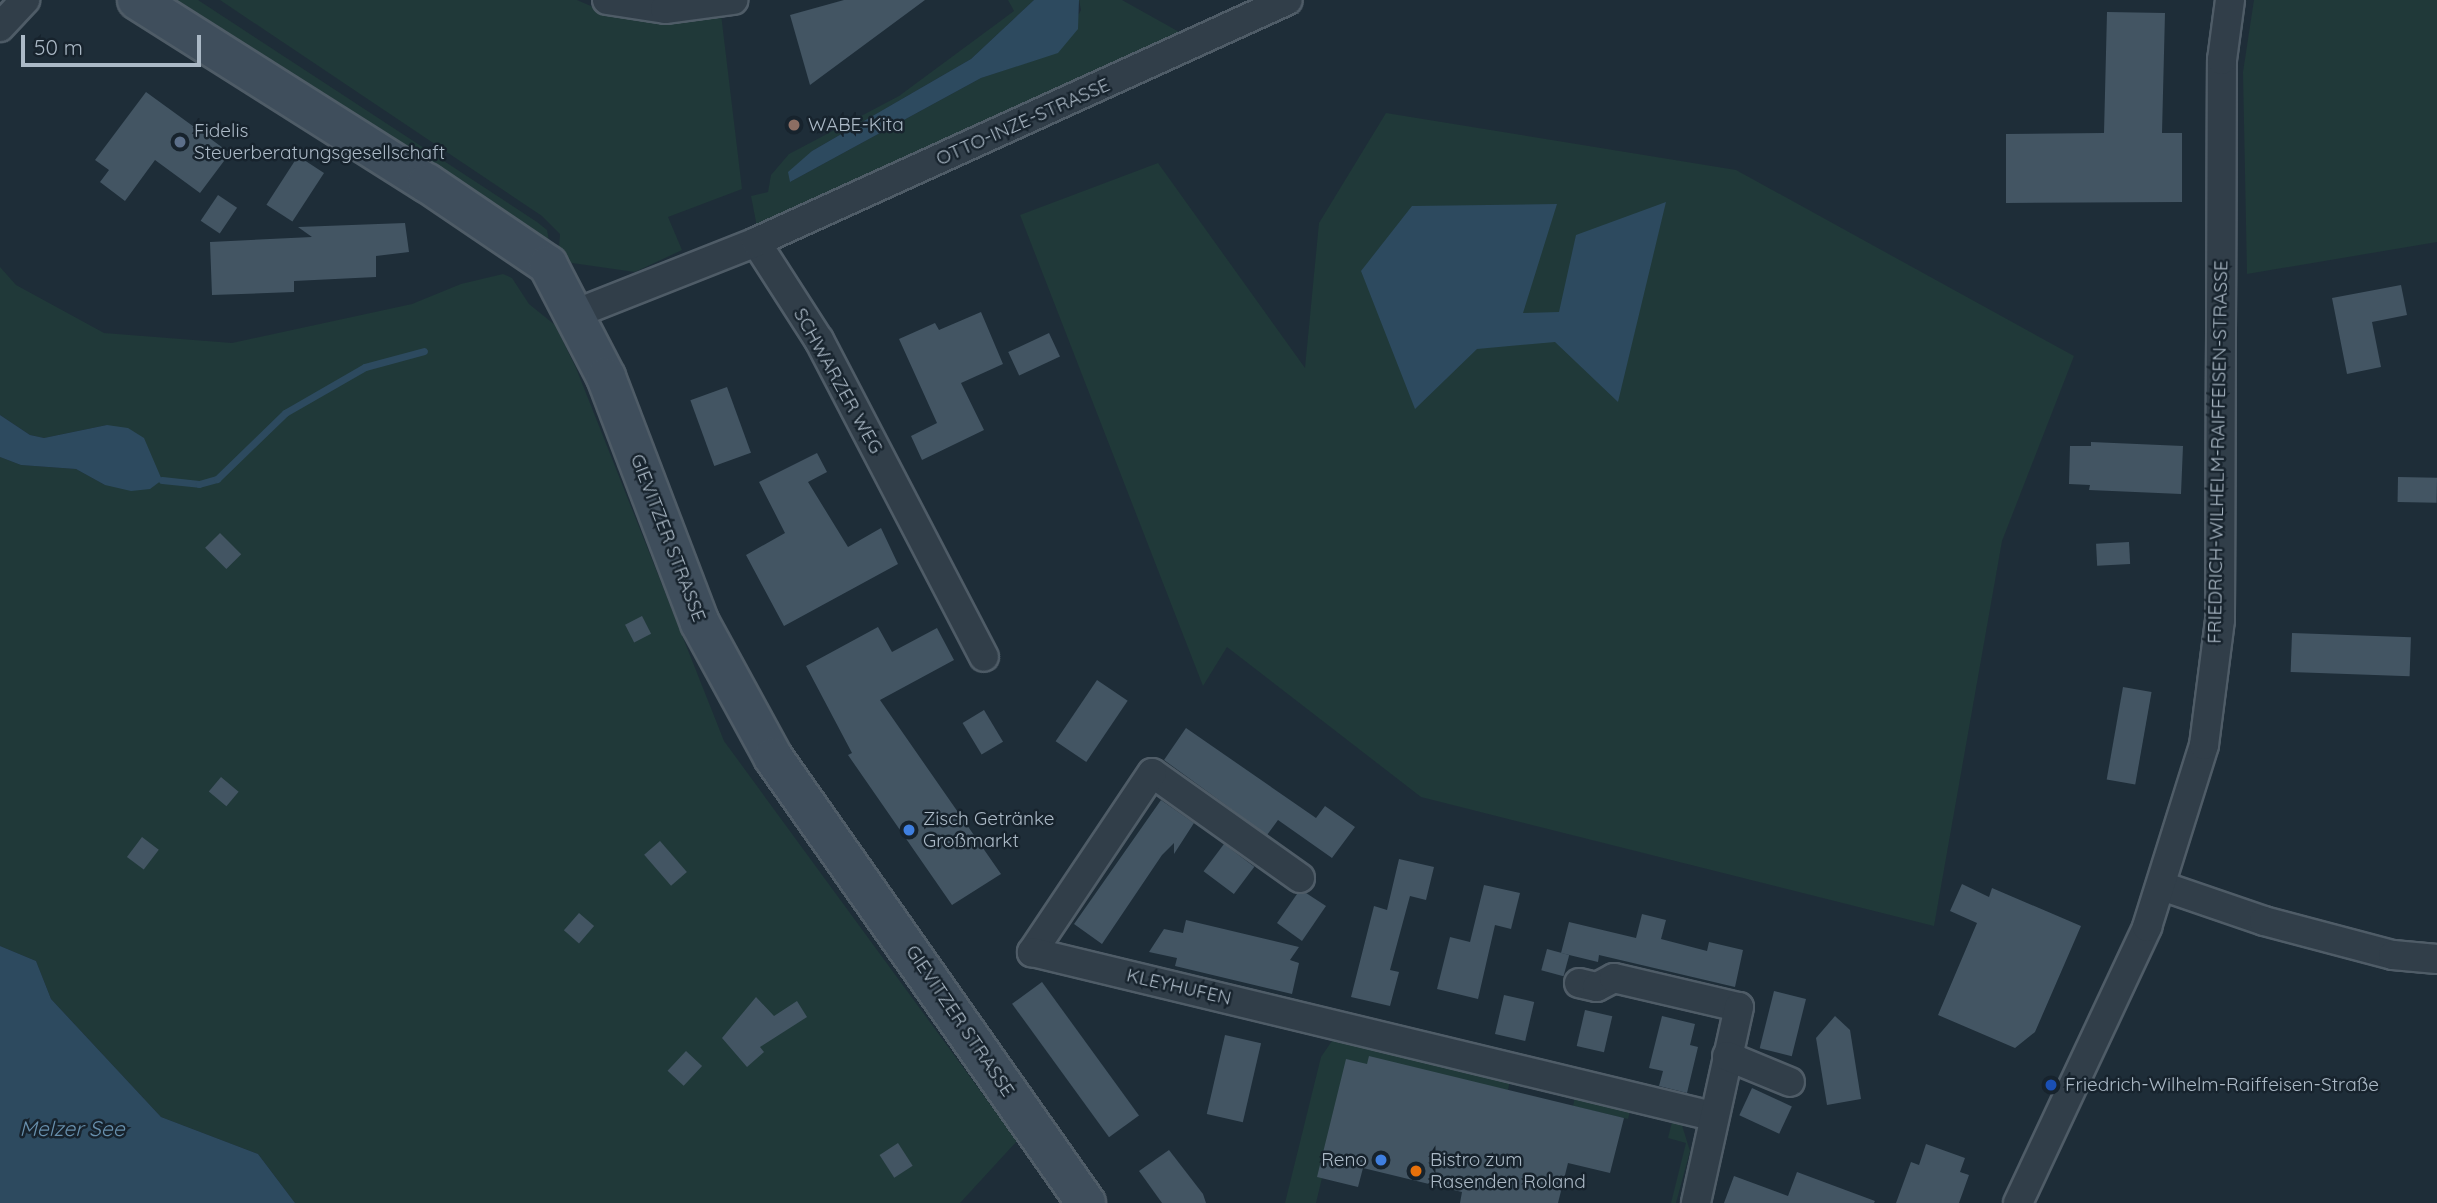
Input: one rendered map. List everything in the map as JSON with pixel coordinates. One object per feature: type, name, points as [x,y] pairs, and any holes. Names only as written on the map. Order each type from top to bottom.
[{"type":"main road","name":"GIEVITZER STRASSE","points":[[137,0],[427,183],[548,265],[577,313],[606,377],[700,623],[773,757],[1086,1203]]},
{"type":"street","points":[[0,27],[25,0]]},
{"type":"street","points":[[607,0],[665,9],[733,0]]},
{"type":"street","name":"OTTO-INZE-STRASSE","points":[[756,242],[1288,0]]},
{"type":"street","name":"FRIEDRICH-WILHELM-RAIFFEISEN-STRASSE","points":[[2018,1203],[2100,1035],[2162,886],[2204,745],[2220,620],[2222,60],[2230,0]]},
{"type":"street","points":[[577,313],[756,242]]},
{"type":"street","name":"SCHWARZER WEG","points":[[756,242],[819,340],[984,657]]},
{"type":"street","name":"KLEYHUFEN","points":[[1300,878],[1152,773],[1032,952],[1712,1116]]},
{"type":"street","points":[[2162,886],[2264,921],[2393,955],[2437,959]]},
{"type":"street","points":[[1579,983],[1597,987],[1614,978],[1739,1007],[1712,1116],[1696,1203]]},
{"type":"street","points":[[1727,1056],[1790,1082]]},
{"type":"green space","points":[[161,0],[198,0],[537,222],[547,230],[551,252]]},
{"type":"green space","points":[[220,0],[577,0],[600,10],[721,14],[742,189],[668,217],[682,250],[635,272],[558,261],[560,234],[542,216]]},
{"type":"green space","points":[[1008,0],[1034,0],[971,59],[812,151],[790,182],[981,78],[1058,52],[1081,10],[1079,0],[1122,0],[1190,38],[758,232],[751,196],[768,192],[771,175],[789,154],[899,96],[1014,11]]},
{"type":"green space","points":[[2254,0],[2437,0],[2437,242],[2247,274],[2243,72]]},
{"type":"green space","points":[[1386,113],[1736,170],[2074,356],[2002,541],[1934,926],[1421,797],[1227,647],[1203,686],[1020,215],[1158,163],[1305,368],[1319,223]]},
{"type":"green space","points":[[0,267],[16,285],[104,333],[232,343],[412,304],[461,284],[503,274],[512,278],[529,304],[555,325],[576,368],[724,741],[1017,1141],[960,1203],[295,1203],[258,1154],[161,1117],[51,999],[36,961],[0,946],[0,457],[21,465],[76,469],[105,485],[107,425],[44,438],[30,435],[0,415]]},
{"type":"green space","points":[[1334,1038],[1511,1074],[1508,1090],[1367,1064],[1318,1177],[1322,1178],[1316,1203],[1285,1203],[1321,1057]]},
{"type":"green space","points":[[1577,1089],[1680,1119],[1690,1151],[1676,1203],[1671,1203],[1686,1143],[1668,1138],[1673,1118],[1631,1108],[1628,1119],[1573,1106]]},
{"type":"water","points":[[1034,0],[1079,0],[1078,29],[1058,53],[981,78],[790,182],[788,172],[812,151],[971,59]]},
{"type":"water","points":[[1666,202],[1618,402],[1555,342],[1477,349],[1415,409],[1361,271],[1412,206],[1557,204],[1523,313],[1559,312],[1576,235]]},
{"type":"water","points":[[0,415],[30,435],[44,438],[107,425],[128,428],[144,438],[162,480],[150,489],[131,491],[105,485],[76,469],[21,465],[0,457]]},
{"type":"water","name":"Melzer See","points":[[0,946],[36,961],[51,999],[161,1117],[258,1154],[295,1203],[0,1203]]},
{"type":"building","points":[[844,0],[925,0],[810,85],[790,15]]},
{"type":"building","points":[[2107,12],[2165,13],[2162,133],[2182,133],[2182,202],[2006,203],[2006,134],[2104,133]]},
{"type":"building","points":[[146,92],[230,153],[200,193],[155,160],[125,201],[100,182],[109,170],[95,160]]},
{"type":"building","points":[[298,156],[324,173],[292,222],[266,205]]},
{"type":"building","points":[[218,195],[237,208],[220,234],[201,221]]},
{"type":"building","points":[[405,223],[409,252],[376,256],[376,277],[294,281],[294,292],[212,295],[210,242],[312,237],[298,227]]},
{"type":"building","points":[[2401,285],[2407,315],[2372,322],[2381,367],[2347,374],[2332,298]]},
{"type":"building","points":[[981,312],[1003,364],[961,383],[984,430],[922,460],[911,436],[937,423],[899,339],[935,323],[939,330]]},
{"type":"building","points":[[1049,333],[1060,357],[1019,376],[1008,352]]},
{"type":"building","points":[[727,387],[751,453],[714,466],[690,400]]},
{"type":"building","points":[[2091,442],[2183,446],[2181,494],[2089,490],[2090,485],[2069,484],[2070,446],[2091,446]]},
{"type":"building","points":[[817,453],[827,472],[808,482],[848,547],[881,528],[898,564],[784,626],[746,555],[785,533],[759,482]]},
{"type":"building","points":[[2398,477],[2437,478],[2437,503],[2398,502]]},
{"type":"building","points":[[220,533],[241,554],[226,569],[205,548]]},
{"type":"building","points":[[2129,542],[2130,564],[2097,566],[2096,544]]},
{"type":"building","points":[[642,616],[651,634],[634,642],[625,625]]},
{"type":"building","points":[[878,627],[892,652],[937,628],[954,660],[880,700],[1001,874],[952,905],[848,755],[852,753],[806,666]]},
{"type":"building","points":[[2292,633],[2411,637],[2410,676],[2291,672]]},
{"type":"building","points":[[1097,680],[1128,701],[1086,762],[1056,741]]},
{"type":"building","points":[[2123,687],[2152,692],[2135,785],[2107,780]]},
{"type":"building","points":[[984,710],[1003,742],[982,755],[963,723]]},
{"type":"building","points":[[1186,728],[1316,818],[1325,806],[1355,827],[1332,858],[1278,820],[1267,835],[1164,760]]},
{"type":"building","points":[[221,777],[239,792],[226,806],[209,792]]},
{"type":"building","points":[[1161,800],[1194,823],[1174,854],[1174,843],[1162,855],[1102,944],[1074,924]]},
{"type":"building","points":[[142,837],[159,850],[144,870],[127,857]]},
{"type":"building","points":[[660,841],[687,872],[671,886],[644,855]]},
{"type":"building","points":[[1224,844],[1254,867],[1234,894],[1204,871]]},
{"type":"building","points":[[1399,859],[1434,867],[1426,900],[1410,896],[1390,970],[1399,972],[1390,1006],[1351,997],[1374,906],[1387,910]]},
{"type":"building","points":[[1962,884],[1989,897],[1992,888],[2081,926],[2035,1032],[2015,1048],[1938,1015],[1977,923],[1950,911]]},
{"type":"building","points":[[1484,885],[1520,893],[1511,929],[1495,925],[1478,999],[1437,989],[1450,937],[1470,942]]},
{"type":"building","points":[[1306,893],[1326,906],[1302,941],[1277,923],[1297,894]]},
{"type":"building","points":[[579,913],[594,926],[579,943],[564,930]]},
{"type":"building","points":[[1642,914],[1666,920],[1661,939],[1707,951],[1709,942],[1743,950],[1735,987],[1599,955],[1598,962],[1561,953],[1569,922],[1636,938]]},
{"type":"building","points":[[1186,920],[1299,947],[1290,960],[1299,963],[1292,994],[1175,966],[1177,958],[1149,952],[1164,929],[1183,933]]},
{"type":"building","points":[[1547,949],[1569,955],[1564,976],[1541,970]]},
{"type":"building","points":[[1042,982],[1139,1115],[1109,1137],[1012,1004]]},
{"type":"building","points":[[1774,991],[1806,999],[1792,1056],[1760,1048]]},
{"type":"building","points":[[1504,995],[1534,1002],[1525,1041],[1495,1034]]},
{"type":"building","points":[[756,997],[774,1016],[797,1001],[807,1017],[760,1047],[764,1052],[747,1067],[722,1038]]},
{"type":"building","points":[[1585,1010],[1612,1016],[1604,1052],[1577,1046]]},
{"type":"building","points":[[1662,1016],[1695,1024],[1690,1045],[1698,1047],[1687,1093],[1659,1086],[1663,1071],[1649,1068]]},
{"type":"building","points":[[1835,1016],[1850,1030],[1861,1099],[1827,1105],[1816,1038]]},
{"type":"building","points":[[1225,1035],[1261,1043],[1243,1122],[1207,1114]]},
{"type":"building","points":[[686,1051],[702,1066],[684,1086],[668,1071]]},
{"type":"building","points":[[1369,1056],[1624,1118],[1610,1173],[1568,1163],[1558,1203],[1460,1203],[1462,1192],[1363,1168],[1358,1187],[1317,1177],[1346,1059],[1367,1064]]},
{"type":"building","points":[[1752,1088],[1792,1107],[1779,1134],[1739,1115]]},
{"type":"building","points":[[898,1143],[913,1166],[894,1178],[880,1155]]},
{"type":"building","points":[[1926,1144],[1965,1158],[1960,1172],[1969,1175],[1959,1203],[1896,1203],[1911,1162],[1919,1165]]},
{"type":"building","points":[[1169,1150],[1203,1194],[1206,1203],[1162,1203],[1139,1171]]},
{"type":"building","points":[[1797,1172],[1875,1201],[1724,1203],[1734,1176],[1788,1196]]},
{"type":"waterway","points":[[162,480],[199,484],[217,479],[285,413],[365,367],[424,351]]},
{"type":"place","name":"WABE-Kita","points":[[794,125]]},
{"type":"place","name":"Fidelis Steuerberatungsgesellschaft","points":[[180,142]]},
{"type":"place","name":"Zisch Getränke Großmarkt","points":[[909,830]]},
{"type":"place","name":"Friedrich-Wilhelm-Raiffeisen-Straße","points":[[2051,1085]]},
{"type":"place","name":"Reno","points":[[1381,1160]]},
{"type":"place","name":"Bistro zum Rasenden Roland","points":[[1416,1171]]}]
